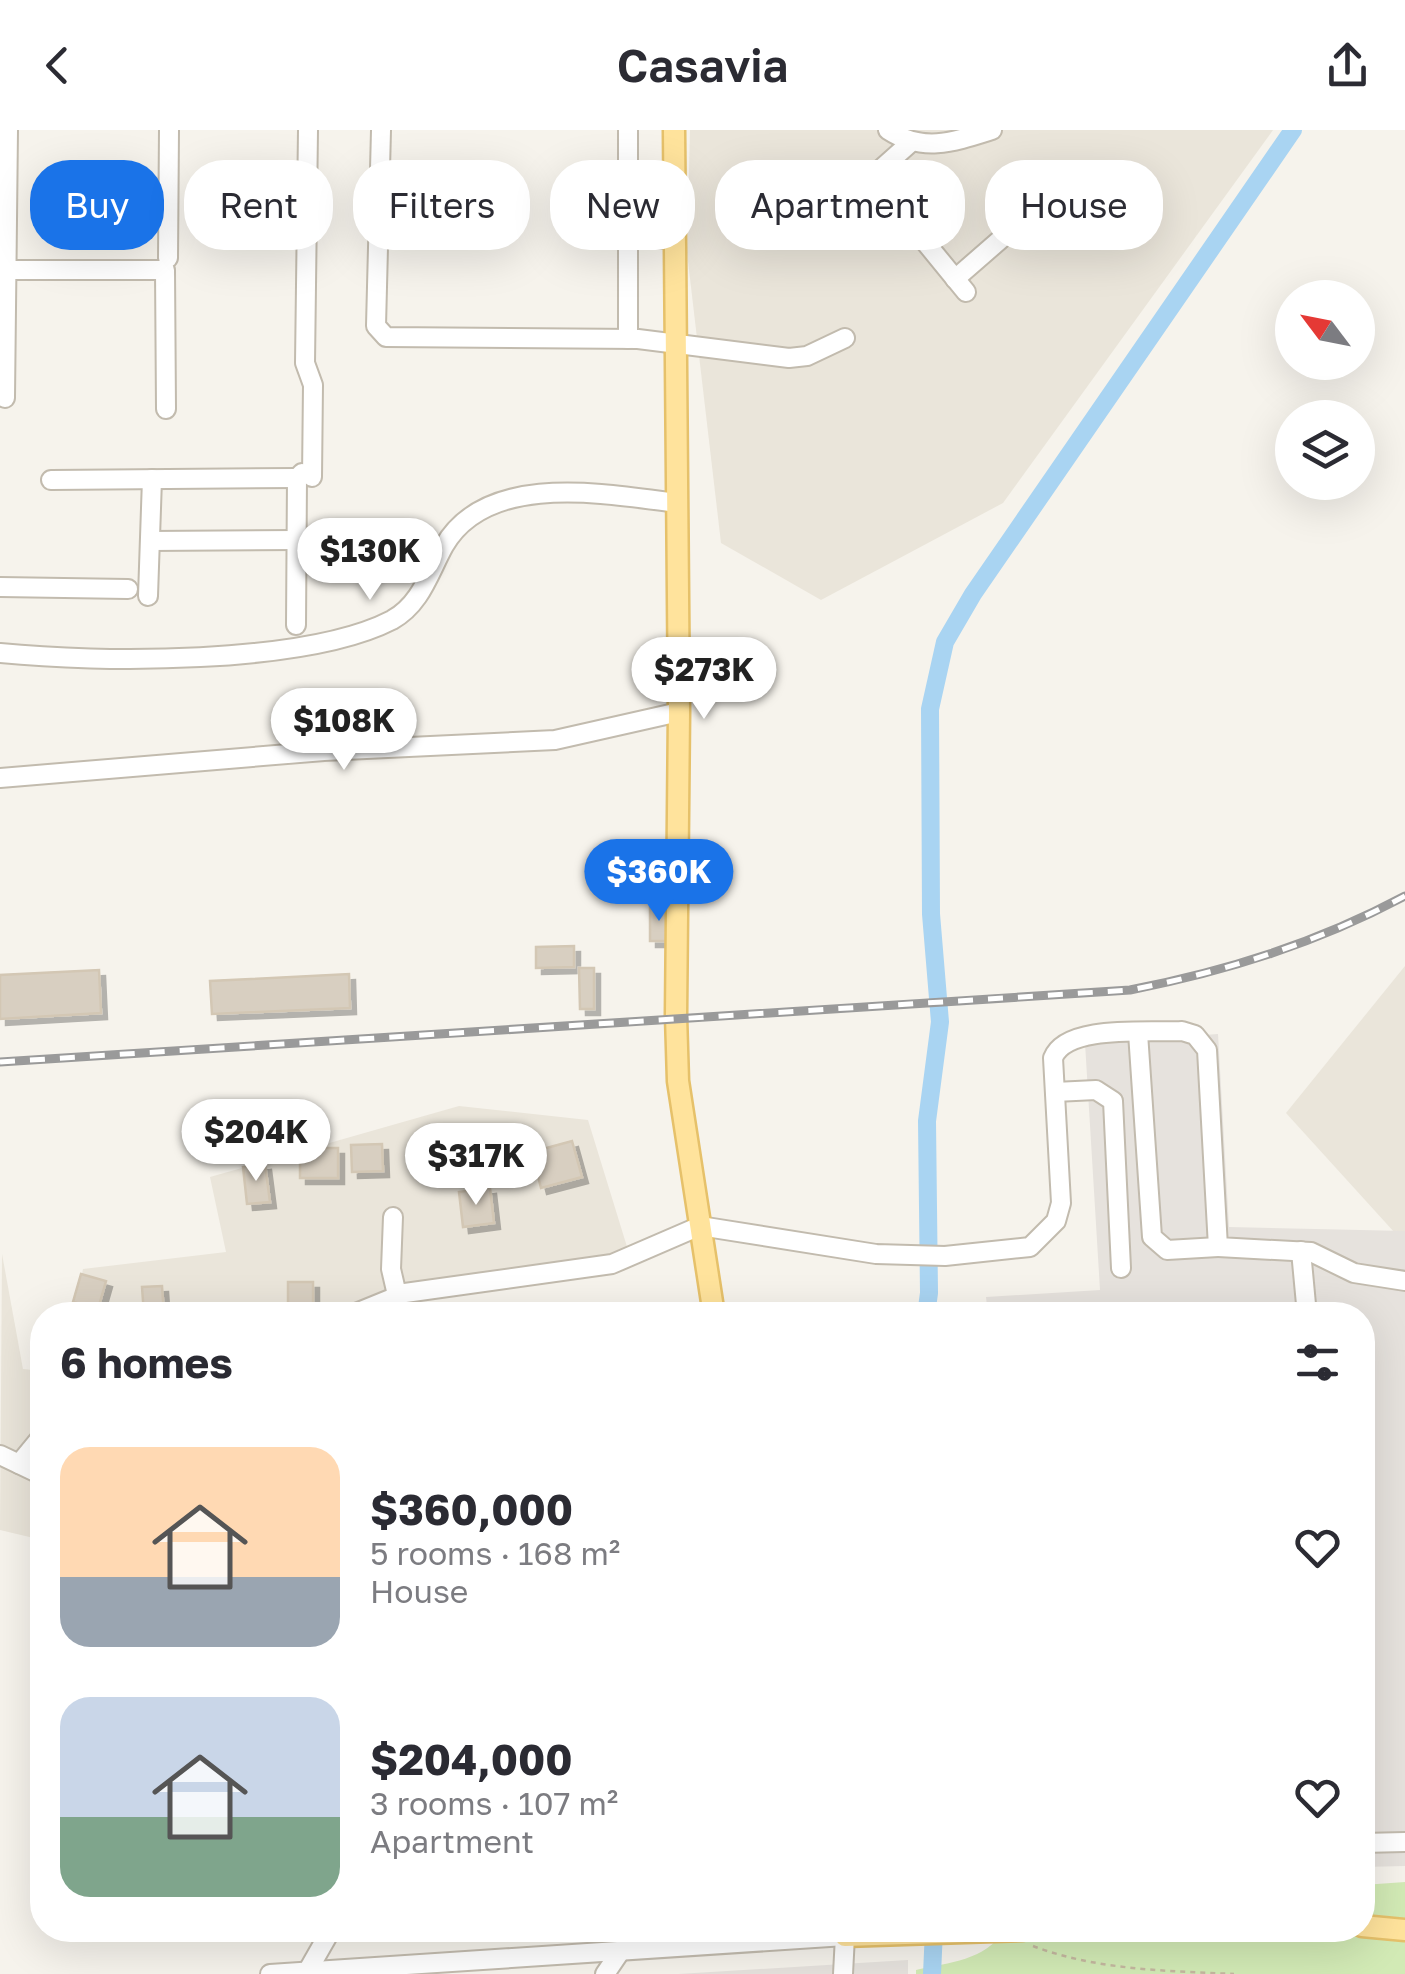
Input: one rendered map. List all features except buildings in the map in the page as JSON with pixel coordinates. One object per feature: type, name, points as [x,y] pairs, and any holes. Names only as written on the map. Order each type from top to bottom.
[{"type":"main road","points":[[673,160],[674,130]]},
{"type":"main road","points":[[672,250],[679,712],[678,1081],[712,1302]]},
{"type":"main road","points":[[1375,1927],[1405,1930]]},
{"type":"street","points":[[5,398],[8,130]]},
{"type":"street","points":[[168,258],[169,130]]},
{"type":"street","points":[[296,625],[296,540],[307,473],[313,385],[306,363],[308,130]]},
{"type":"street","points":[[381,130],[379,333],[394,340],[628,339],[789,358],[807,356],[845,338]]},
{"type":"street","points":[[628,130],[628,160]]},
{"type":"street","points":[[888,130],[909,144],[930,144],[992,130]]},
{"type":"street","points":[[909,144],[872,176],[960,285],[996,250]]},
{"type":"street","points":[[628,339],[629,250]]},
{"type":"street","points":[[6,270],[165,270],[166,409]]},
{"type":"street","points":[[52,480],[307,473]]},
{"type":"street","points":[[148,596],[152,479]]},
{"type":"street","points":[[0,653],[53,659],[162,659],[272,650],[345,637],[406,611],[453,532],[484,508],[553,494],[608,494],[677,504]]},
{"type":"street","points":[[150,541],[296,540]]},
{"type":"street","points":[[0,588],[128,589]]},
{"type":"street","points":[[0,778],[324,751],[555,740],[679,712]]},
{"type":"street","points":[[381,1302],[397,1295],[612,1264],[700,1226],[841,1251],[945,1256],[1030,1248],[1056,1221],[1061,1203],[1053,1058],[1072,1036],[1188,1032],[1207,1050],[1218,1248]]},
{"type":"street","points":[[1138,1033],[1154,1242],[1167,1250],[1300,1251],[1354,1273],[1405,1281]]},
{"type":"street","points":[[1055,1092],[1096,1090],[1110,1097],[1115,1107],[1121,1268]]},
{"type":"street","points":[[1115,1107],[1143,1104]]},
{"type":"street","points":[[393,1218],[392,1269],[397,1295]]},
{"type":"street","points":[[1300,1251],[1306,1302]]},
{"type":"street","points":[[19,1464],[30,1451]]},
{"type":"street","points":[[0,1454],[30,1469]]},
{"type":"street","points":[[1375,1843],[1405,1842]]},
{"type":"street","points":[[314,1972],[326,1942]]},
{"type":"street","points":[[605,1974],[632,1942]]},
{"type":"street","points":[[270,1974],[729,1942]]},
{"type":"street","points":[[839,1942],[842,1974]]},
{"type":"path","points":[[1035,1942],[1061,1956],[1148,1970],[1234,1974]]},
{"type":"shaded area","points":[[690,130],[1273,130],[1003,503],[821,600],[721,543],[687,253],[695,250],[695,160],[689,160]]},
{"type":"shaded area","points":[[1405,966],[1405,1244],[1286,1113]]},
{"type":"shaded area","points":[[1218,1034],[1229,1227],[1405,1231],[1405,1866],[1375,1867],[1375,1302],[987,1302],[986,1297],[1100,1290],[1085,1043]]},
{"type":"shaded area","points":[[459,1106],[588,1120],[628,1250],[382,1299],[383,1302],[77,1302],[83,1269],[226,1252],[210,1177]]},
{"type":"shaded area","points":[[2,1254],[23,1369],[30,1370],[30,1537],[0,1530]]},
{"type":"shaded area","points":[[908,1960],[908,1974],[678,1974]]},
{"type":"green space","points":[[1405,1882],[1405,1974],[916,1974],[916,1970],[977,1954],[994,1942],[1375,1942],[1375,1884]]},
{"type":"waterway","points":[[928,1302],[927,1121],[940,1022],[931,914],[930,709],[945,642],[973,594],[1293,130]]},
{"type":"waterway","points":[[932,1974],[933,1942]]},
{"type":"railway","points":[[0,1062],[1130,990],[1271,954],[1339,928],[1405,896]]}]
